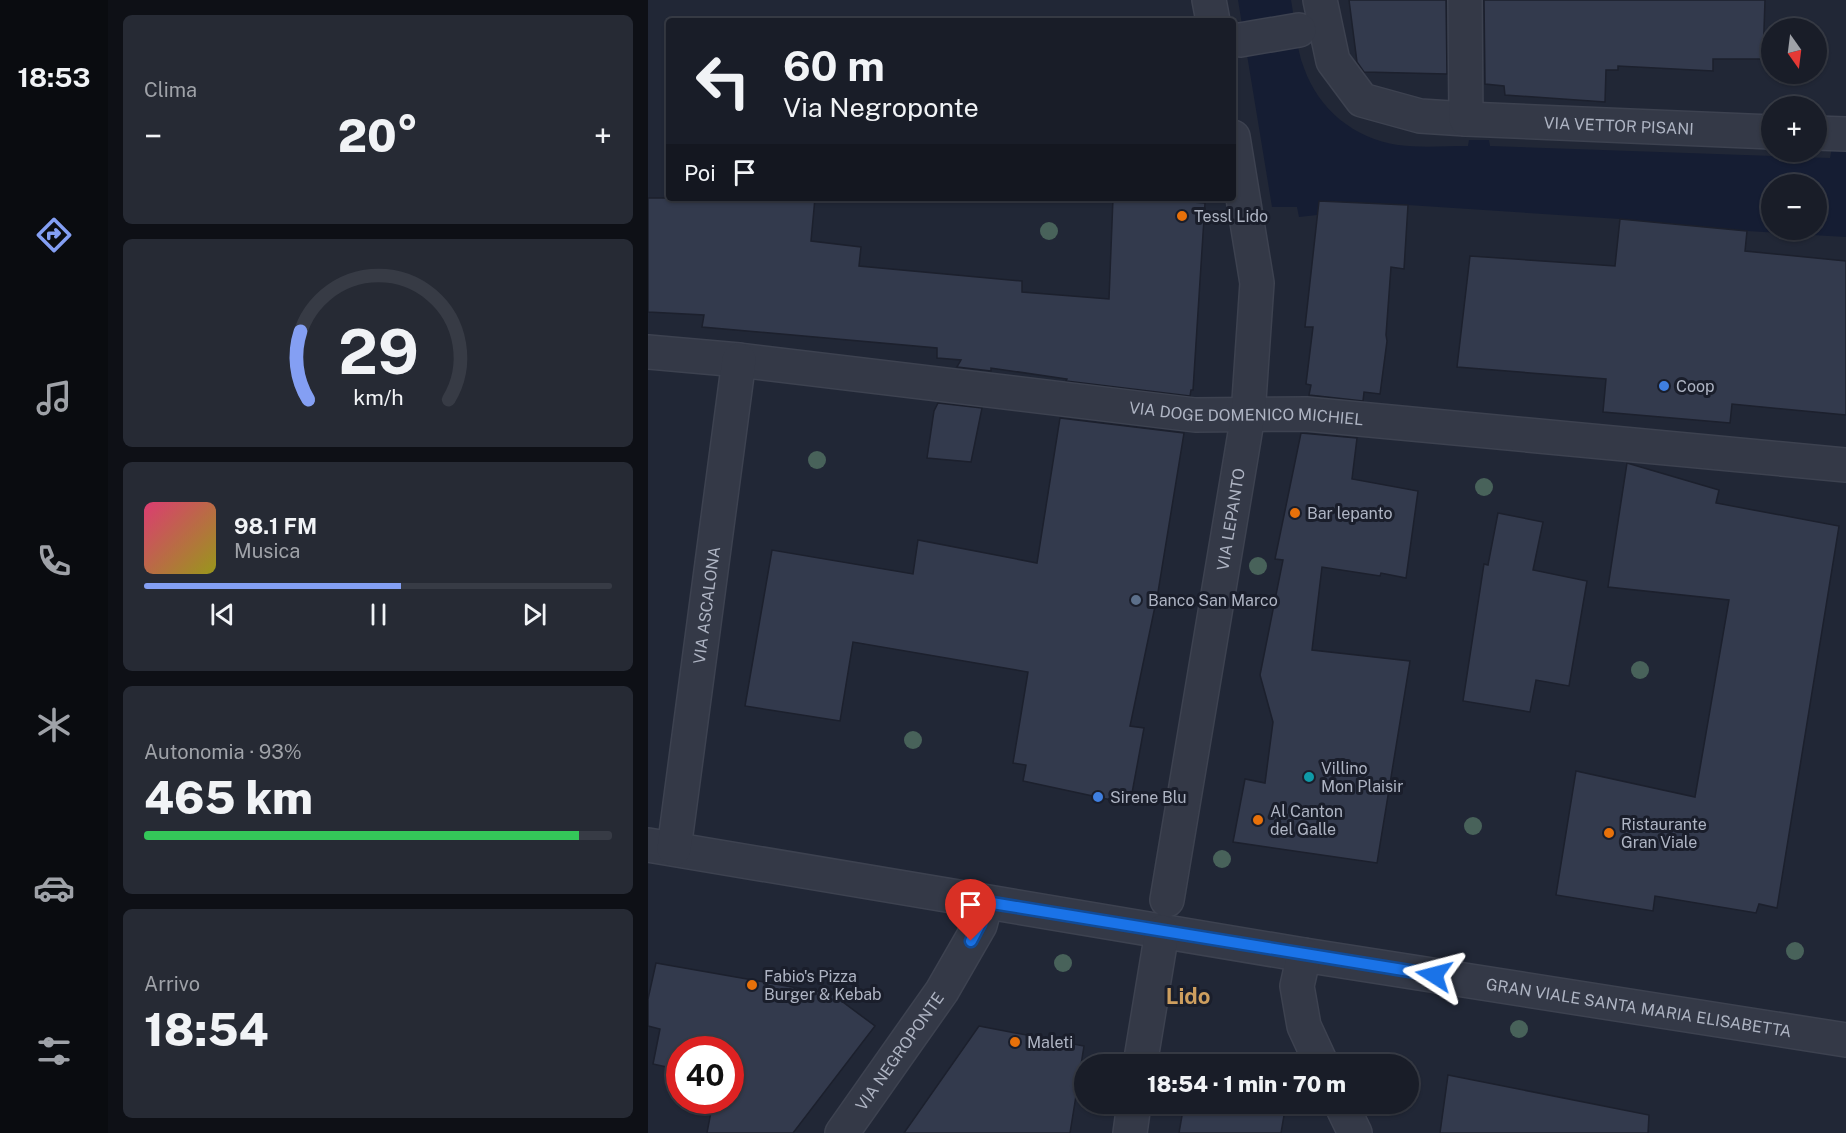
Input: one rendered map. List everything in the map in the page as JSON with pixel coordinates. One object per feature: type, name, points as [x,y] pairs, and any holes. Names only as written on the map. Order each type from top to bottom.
[{"type":"street","points":[[1209,0],[1212,18]]},
{"type":"street","name":"VIA VETTOR PISANI","points":[[1320,0],[1333,61],[1362,100],[1420,116],[1761,132]]},
{"type":"street","points":[[1466,0],[1466,119]]},
{"type":"street","points":[[1240,40],[1299,30]]},
{"type":"street","points":[[1827,134],[1846,135]]},
{"type":"street","name":"VIA LEPANTO","points":[[1167,900],[1248,415],[1257,283],[1236,155]]},
{"type":"street","name":"VIA DOGE DOMENICO MICHIEL","points":[[648,352],[739,360],[1195,415],[1306,414],[1846,465]]},
{"type":"street","name":"VIA ASCALONA","points":[[661,847],[739,360]]},
{"type":"street","name":"GRAN VIALE SANTA MARIA ELISABETTA","points":[[661,847],[1162,932],[1846,1040]]},
{"type":"street","name":"VIA NEGROPONTE","points":[[842,1133],[942,991],[980,924],[986,902]]},
{"type":"street","points":[[1142,1054],[1162,932]]},
{"type":"street","points":[[1304,955],[1297,986],[1304,1026],[1317,1054]]},
{"type":"street","points":[[1130,1133],[1133,1114]]},
{"type":"street","points":[[1346,1114],[1355,1133]]},
{"type":"water","points":[[1238,0],[1291,0],[1301,60],[1319,97],[1340,120],[1353,129],[1367,136],[1398,145],[1468,146],[1469,140],[1489,140],[1490,146],[1761,156],[1761,162],[1827,162],[1832,148],[1846,149],[1846,237],[1827,236],[1827,174],[1761,174],[1761,232],[1620,219],[1319,201],[1317,215],[1299,217],[1297,207],[1272,207]]},
{"type":"building","points":[[1349,0],[1446,0],[1447,74],[1364,72],[1357,62]]},
{"type":"building","points":[[1484,0],[1765,0],[1764,18],[1761,18],[1761,59],[1713,59],[1713,71],[1618,66],[1618,70],[1606,70],[1605,102],[1505,95],[1504,86],[1485,84]]},
{"type":"building","points":[[648,198],[666,198],[666,201],[815,201],[811,241],[861,247],[859,266],[1022,281],[1022,292],[1109,299],[1113,201],[1205,203],[1193,390],[1190,396],[1066,381],[1067,379],[991,368],[991,371],[957,367],[961,360],[937,358],[937,348],[702,327],[704,315],[648,312]]},
{"type":"building","points":[[1319,201],[1408,205],[1404,269],[1391,267],[1387,341],[1380,394],[1364,392],[1363,401],[1309,395],[1311,385],[1306,384],[1313,327],[1305,327]]},
{"type":"building","points":[[1620,219],[1747,231],[1745,251],[1846,261],[1846,415],[1732,404],[1730,423],[1603,412],[1606,379],[1457,367],[1470,256],[1615,266]]},
{"type":"building","points":[[938,403],[982,408],[971,462],[927,458],[934,411]]},
{"type":"building","points":[[1060,418],[1184,433],[1158,592],[1130,726],[1144,728],[1130,804],[1023,781],[1026,765],[1013,763],[1028,672],[853,642],[840,721],[745,706],[772,550],[913,574],[918,540],[1037,563]]},
{"type":"building","points":[[1301,433],[1357,438],[1352,479],[1418,491],[1406,578],[1322,567],[1312,650],[1410,661],[1377,863],[1233,842],[1245,779],[1265,783],[1273,722],[1260,675],[1283,560],[1275,559]]},
{"type":"building","points":[[1627,463],[1719,490],[1716,503],[1839,526],[1777,908],[1759,904],[1756,913],[1655,896],[1653,911],[1556,895],[1576,771],[1695,797],[1729,600],[1608,587]]},
{"type":"building","points":[[1498,513],[1543,522],[1533,570],[1587,581],[1569,686],[1536,680],[1530,712],[1463,701],[1484,564],[1488,565]]},
{"type":"building","points":[[656,963],[832,994],[875,1026],[793,1133],[707,1133],[711,1114],[744,1114],[744,1036],[666,1036],[666,1067],[653,1064],[660,1029],[648,1026],[648,999]]},
{"type":"building","points":[[979,1026],[1084,1046],[1083,1054],[1074,1054],[1074,1108],[1070,1133],[904,1133]]},
{"type":"building","points":[[1448,1075],[1649,1115],[1648,1133],[1440,1133]]},
{"type":"building","points":[[1182,1114],[1284,1114],[1281,1133],[1179,1133]]},
{"type":"place","name":"Tessl Lido","points":[[1182,216]]},
{"type":"place","name":"Coop","points":[[1664,386]]},
{"type":"place","name":"Bar lepanto","points":[[1295,513]]},
{"type":"place","name":"Banco San Marco","points":[[1136,600]]},
{"type":"place","name":"Villino Mon Plaisir","points":[[1309,777]]},
{"type":"place","name":"Sirene Blu","points":[[1098,797]]},
{"type":"place","name":"Al Canton del Galle","points":[[1258,820]]},
{"type":"place","name":"Ristaurante Gran Viale","points":[[1609,833]]},
{"type":"place","name":"Fabio's Pizza Burger & Kebab","points":[[752,985]]},
{"type":"place","name":"Maleti","points":[[1015,1042]]},
{"type":"district","name":"Lido","points":[[1188,996]]},
{"type":"route","points":[[971,941],[980,924],[986,902],[1434,975]]}]
